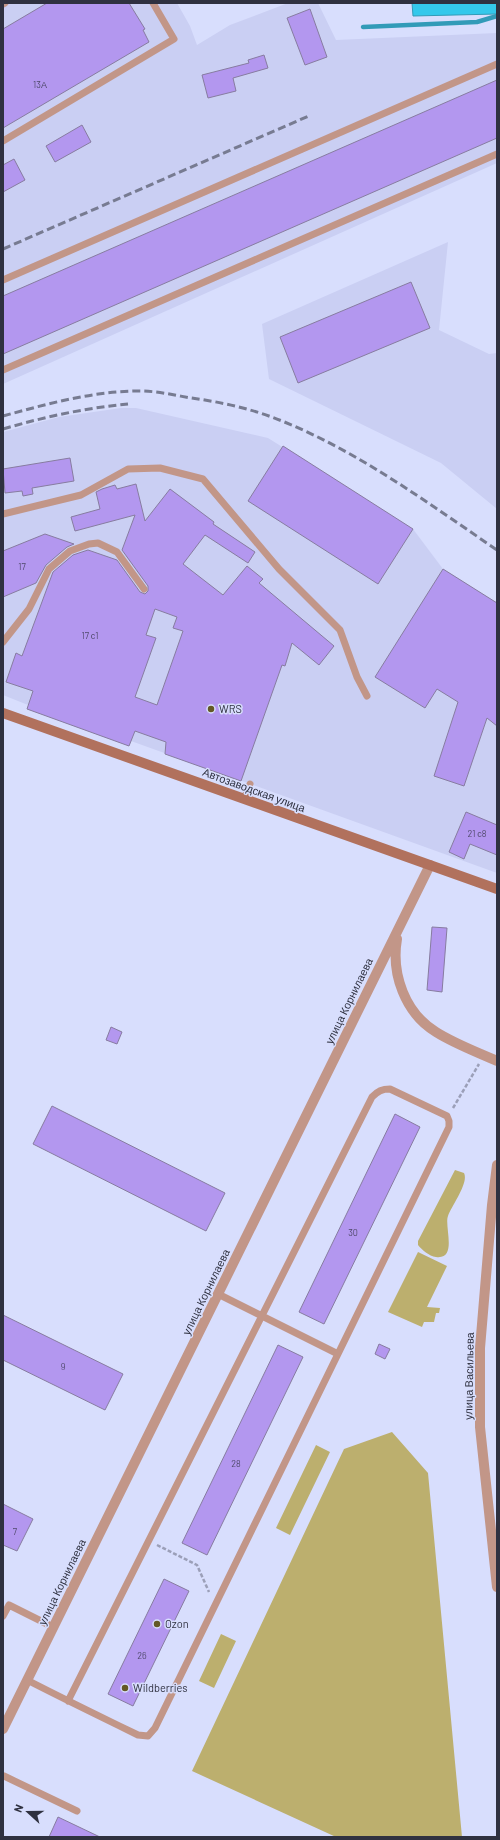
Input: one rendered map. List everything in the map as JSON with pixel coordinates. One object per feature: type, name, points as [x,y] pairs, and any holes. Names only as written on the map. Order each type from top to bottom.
[{"type":"street","name":"Автозаводская улица","points":[[3,713],[430,865],[496,886]]},
{"type":"street","name":"улица Корнилаева","points":[[3,1729],[430,865]]},
{"type":"street","points":[[398,929],[395,952],[397,975],[404,996],[417,1016],[435,1032],[497,1061]]},
{"type":"street","name":"улица Васильева","points":[[497,1165],[492,1205],[480,1348],[480,1427],[497,1587]]},
{"type":"lane","points":[[3,141],[174,39],[153,3]]},
{"type":"lane","points":[[3,280],[497,64]]},
{"type":"lane","points":[[3,370],[497,154]]},
{"type":"lane","points":[[3,514],[81,495],[128,469],[160,468],[203,479],[279,569],[340,630],[357,677],[367,696]]},
{"type":"lane","points":[[3,642],[29,610],[49,569],[70,551],[85,545],[98,543],[117,552],[144,589]]},
{"type":"lane","points":[[244,799],[250,784]]},
{"type":"lane","points":[[27,1680],[68,1701],[138,1735],[148,1736],[155,1728],[449,1127],[449,1121],[446,1116],[390,1089],[377,1091],[372,1097],[68,1701]]},
{"type":"lane","points":[[218,1294],[338,1354]]},
{"type":"lane","points":[[3,1616],[9,1605],[53,1627]]},
{"type":"lane","points":[[4,1776],[77,1811]]},
{"type":"path","points":[[446,1116],[485,1055]]},
{"type":"path","points":[[149,1541],[197,1565],[215,1605]]},
{"type":"shaded area","points":[[3,3],[177,3],[190,26],[197,45],[230,25],[288,3],[318,3],[336,40],[497,33],[497,163],[3,384]]},
{"type":"shaded area","points":[[448,242],[439,330],[489,354],[497,353],[497,509],[441,463],[269,379],[262,324]]},
{"type":"shaded area","points":[[121,408],[136,408],[268,438],[413,529],[443,569],[497,603],[497,873],[131,741],[129,746],[27,709],[28,705],[3,695],[3,432],[59,417]]},
{"type":"shaded area","points":[[455,1170],[464,1173],[464,1182],[448,1216],[449,1241],[447,1253],[443,1257],[436,1257],[428,1254],[422,1249],[418,1245],[418,1241]]},
{"type":"shaded area","points":[[418,1252],[447,1266],[427,1307],[440,1308],[439,1313],[436,1313],[434,1322],[424,1322],[422,1327],[388,1312]]},
{"type":"shaded area","points":[[392,1432],[428,1473],[462,1837],[336,1837],[192,1771],[344,1449]]},
{"type":"shaded area","points":[[316,1445],[330,1452],[290,1535],[276,1528]]},
{"type":"shaded area","points":[[221,1634],[236,1641],[214,1688],[199,1681]]},
{"type":"water","points":[[412,3],[497,3],[497,14],[413,16]]},
{"type":"building","points":[[47,3],[129,3],[145,29],[143,30],[149,42],[3,128],[3,29]]},
{"type":"building","points":[[310,9],[327,57],[305,65],[287,18]]},
{"type":"building","points":[[264,55],[268,68],[233,78],[236,91],[208,98],[202,75],[249,63],[248,60]]},
{"type":"building","points":[[497,80],[497,138],[3,354],[3,296]]},
{"type":"building","points":[[82,125],[91,142],[55,162],[46,146]]},
{"type":"building","points":[[14,159],[25,180],[3,192],[3,165]]},
{"type":"building","points":[[411,282],[430,328],[298,383],[280,337]]},
{"type":"building","points":[[283,446],[413,529],[378,584],[248,501]]},
{"type":"building","points":[[70,458],[74,481],[32,488],[33,494],[23,496],[22,491],[5,493],[3,469]]},
{"type":"building","points":[[136,484],[145,521],[170,489],[214,522],[213,524],[255,552],[248,563],[205,535],[183,564],[223,595],[247,566],[263,579],[259,583],[334,646],[319,665],[292,643],[285,666],[282,665],[241,781],[165,754],[166,742],[135,731],[129,746],[27,709],[33,691],[6,682],[16,653],[22,656],[53,572],[73,555],[88,550],[117,560],[140,592],[145,594],[148,591],[148,586],[122,550],[135,515],[75,531],[71,517],[100,509],[96,492],[115,485],[117,489]],"holes":[[[155,609],[177,617],[173,628],[183,631],[157,705],[135,697],[156,638],[146,635]]]},
{"type":"building","points":[[45,534],[74,544],[67,547],[46,565],[36,583],[3,597],[3,551]]},
{"type":"building","points":[[443,569],[497,603],[497,726],[487,718],[464,786],[434,776],[458,702],[437,689],[425,708],[375,677]]},
{"type":"building","points":[[466,812],[497,825],[497,855],[470,844],[464,859],[449,852]]},
{"type":"building","points":[[432,927],[447,928],[442,992],[427,990]]},
{"type":"building","points":[[111,1027],[122,1032],[117,1044],[106,1040]]},
{"type":"building","points":[[52,1106],[225,1193],[206,1231],[33,1144]]},
{"type":"building","points":[[395,1114],[420,1127],[324,1324],[299,1312]]},
{"type":"building","points":[[3,1315],[123,1374],[105,1410],[3,1360]]},
{"type":"building","points":[[379,1344],[390,1349],[385,1359],[375,1354]]},
{"type":"building","points":[[278,1345],[303,1357],[207,1555],[182,1543]]},
{"type":"building","points":[[3,1504],[33,1519],[17,1551],[3,1545]]},
{"type":"building","points":[[164,1579],[189,1591],[133,1706],[108,1694]]},
{"type":"building","points":[[58,1817],[100,1837],[49,1837]]},
{"type":"waterway","points":[[363,27],[477,22],[497,16]]},
{"type":"railway","points":[[3,249],[311,115]]},
{"type":"railway","points":[[3,416],[53,403],[88,396],[105,393],[140,391],[159,392],[237,406],[282,421],[311,434],[366,463],[497,550]]},
{"type":"railway","points":[[3,429],[65,414],[128,404]]},
{"type":"place","name":"WRS","points":[[211,709]]},
{"type":"place","name":"Ozon","points":[[157,1624]]},
{"type":"place","name":"Wildberries","points":[[125,1688]]}]
